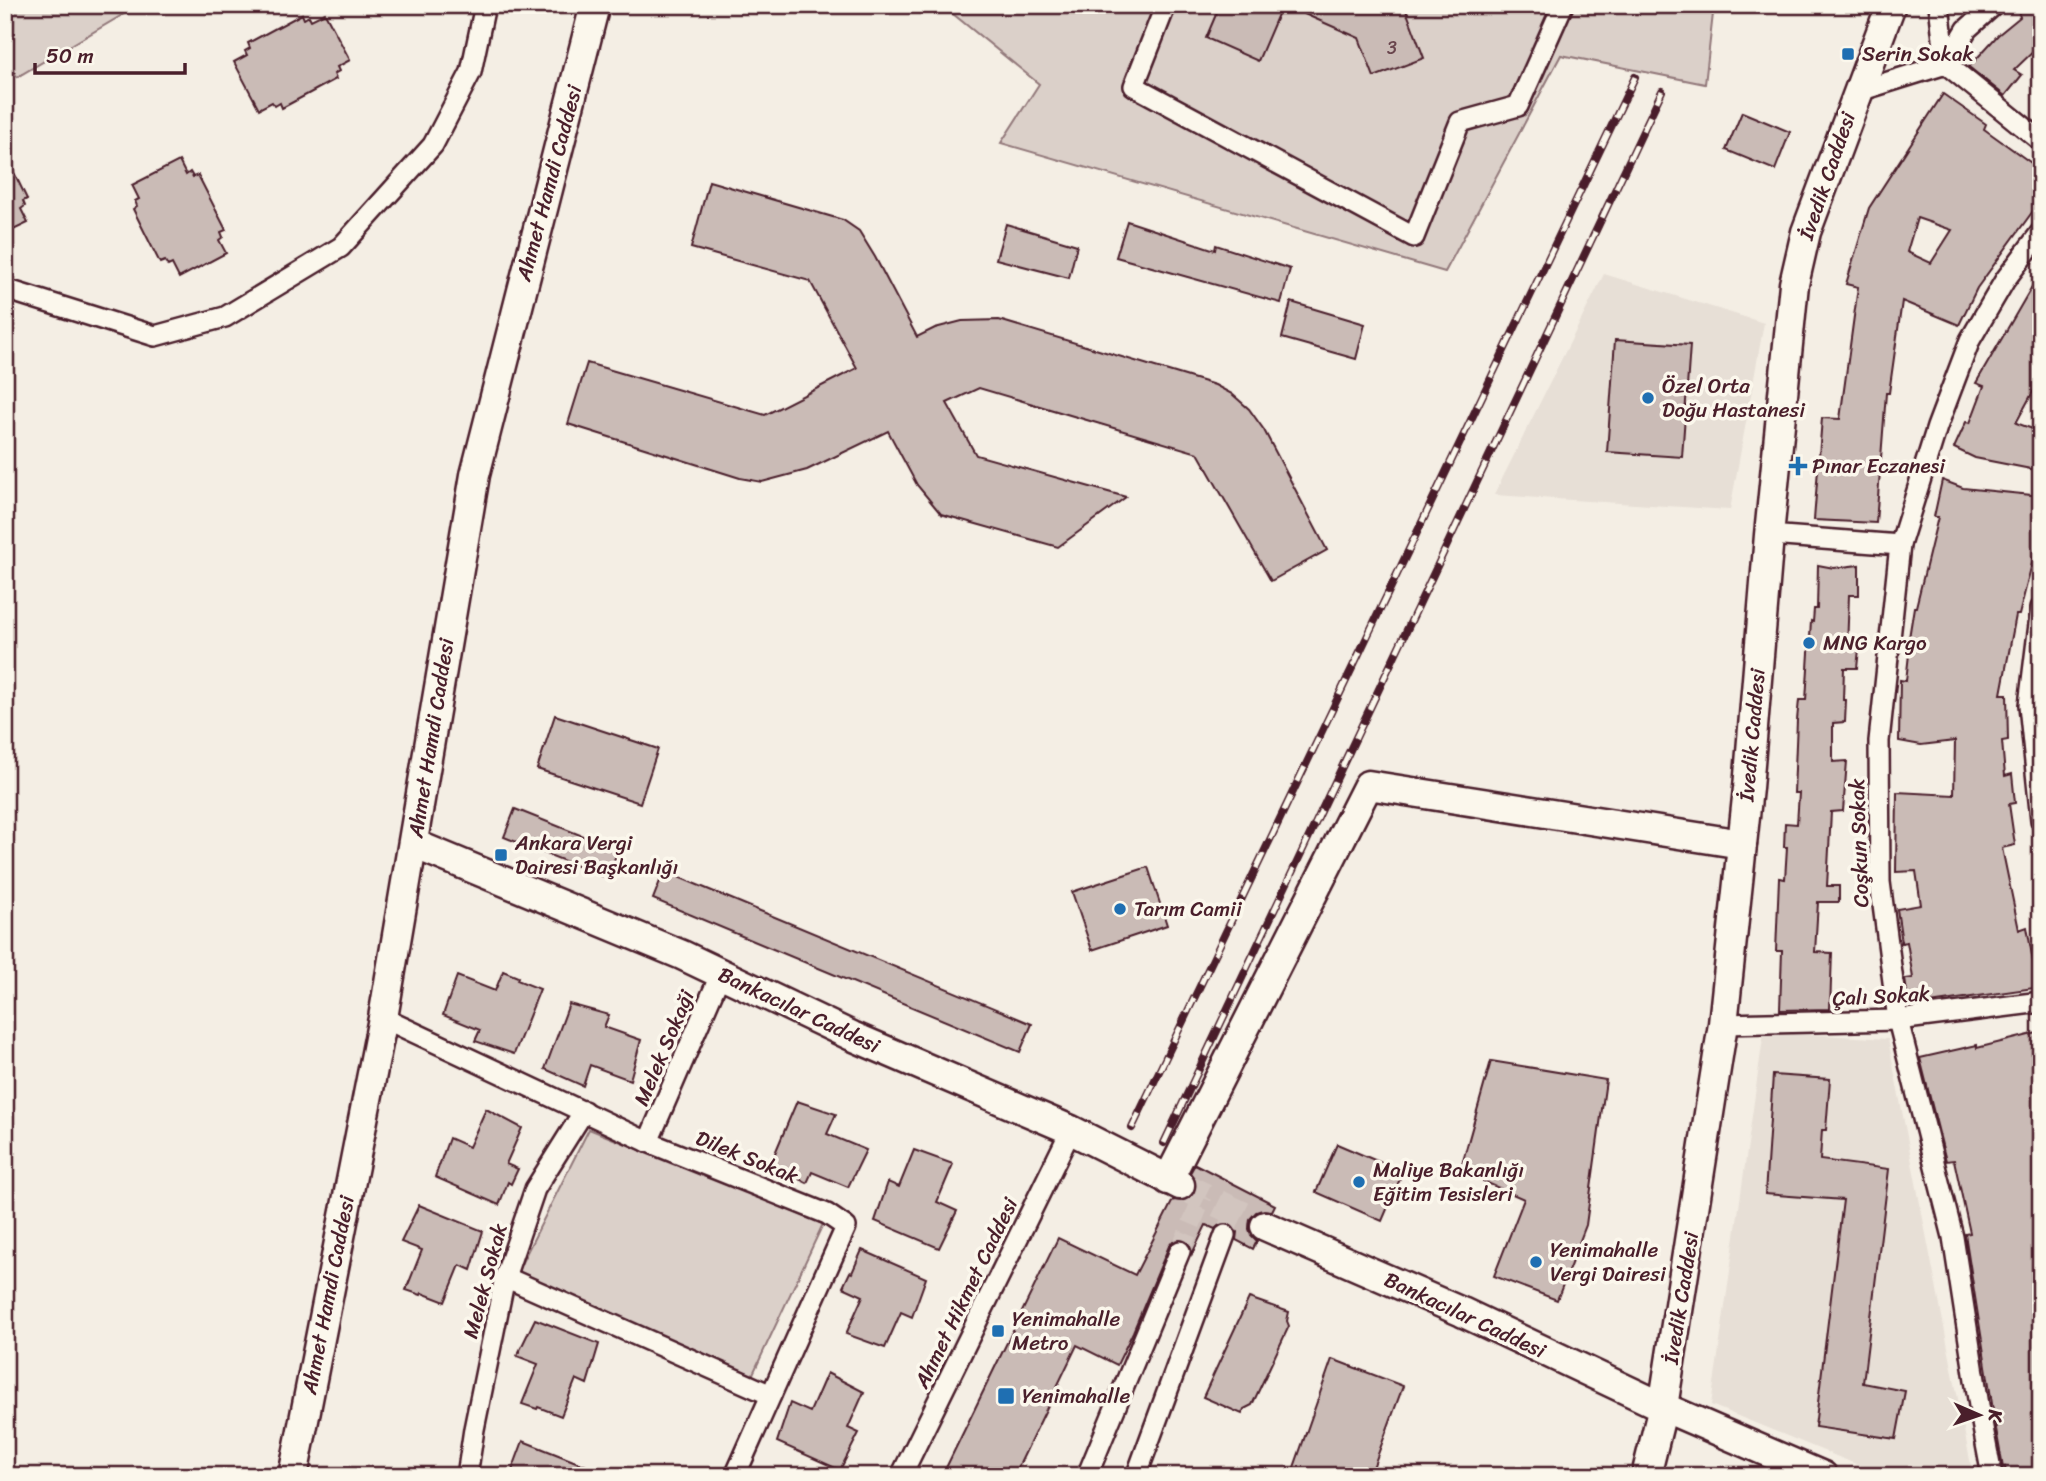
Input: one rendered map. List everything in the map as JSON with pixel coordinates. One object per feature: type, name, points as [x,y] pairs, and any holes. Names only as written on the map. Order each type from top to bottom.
[{"type":"main road","name":"Ahmet Hamdi Caddesi","points":[[293,1476],[383,1018],[475,475],[595,5]]},
{"type":"main road","name":"İvedik Caddesi","points":[[1646,1476],[1664,1407],[1723,1024],[1794,284],[1806,232],[1856,92],[1891,5]]},
{"type":"main road","name":"Bankacılar Caddesi","points":[[414,844],[669,949],[852,1036],[1071,1130],[1174,1183],[1216,1089],[1368,785],[1742,844]]},
{"type":"main road","name":"Bankacılar Caddesi","points":[[1265,1226],[1823,1476]]},
{"type":"street","points":[[5,289],[155,336],[225,317],[341,247],[433,145],[471,72],[485,5]]},
{"type":"street","points":[[1165,7],[1134,86],[1414,237],[1460,122],[1518,106],[1563,5]]},
{"type":"street","points":[[1939,5],[1946,64],[2041,141]]},
{"type":"street","points":[[1856,92],[1946,64],[1967,29],[1994,5]]},
{"type":"street","name":"Coşkun Sokak","points":[[1992,1476],[1953,1237],[1898,1020],[1880,882],[1879,741],[1900,545],[1937,427],[1970,340],[2005,280],[2041,232]]},
{"type":"street","points":[[1769,535],[1900,545]]},
{"type":"street","points":[[2041,608],[2029,705],[2041,820]]},
{"type":"street","name":"Melek Sokaği","points":[[648,1142],[721,973]]},
{"type":"street","name":"Çalı Sokak","points":[[1723,1024],[1898,1020],[2041,1002]]},
{"type":"street","name":"Dilek Sokak","points":[[383,1018],[648,1142],[827,1214],[846,1227],[735,1476]]},
{"type":"street","name":"Melek Sokak","points":[[467,1476],[505,1277],[535,1189],[584,1111]]},
{"type":"street","name":"Ahmet Hikmet Caddesi","points":[[901,1476],[1071,1130]]},
{"type":"street","points":[[1140,1476],[1137,1474],[1225,1235]]},
{"type":"street","points":[[1087,1476],[1180,1251]]},
{"type":"street","points":[[505,1277],[771,1395]]},
{"type":"shaded area","points":[[5,5],[139,5],[17,77],[5,56]]},
{"type":"shaded area","points":[[942,5],[1714,5],[1705,84],[1561,55],[1445,272],[1001,143],[1039,84]]},
{"type":"shaded area","points":[[1604,274],[1764,323],[1730,510],[1494,495]]},
{"type":"shaded area","points":[[1764,1031],[1888,1039],[1973,1476],[1885,1476],[1711,1405]]},
{"type":"shaded area","points":[[589,1129],[823,1224],[752,1376],[517,1272]]},
{"type":"building","points":[[1220,5],[1282,5],[1258,61],[1206,38]]},
{"type":"building","points":[[1284,5],[1404,5],[1424,58],[1374,77],[1359,38]]},
{"type":"building","points":[[2026,5],[2041,5],[2041,44],[2014,70],[2022,75],[2005,96],[1969,67],[1998,35],[2020,17],[2018,11]]},
{"type":"building","points":[[325,13],[350,60],[337,67],[339,71],[334,74],[336,79],[282,108],[280,103],[275,106],[272,102],[259,109],[234,62],[247,55],[245,51],[250,48],[248,43],[302,14],[304,19],[309,16],[311,20]]},
{"type":"building","points":[[1943,94],[1986,124],[1984,129],[2041,170],[2041,200],[1977,288],[1959,325],[1902,301],[1889,393],[1886,393],[1876,523],[1814,520],[1822,418],[1840,419],[1858,287],[1846,284],[1869,208]],"holes":[[[1917,218],[1952,230],[1931,263],[1907,252]]]},
{"type":"building","points":[[1742,112],[1790,132],[1775,170],[1726,150]]},
{"type":"building","points":[[5,154],[27,199],[23,201],[25,206],[21,209],[28,223],[5,234]]},
{"type":"building","points":[[179,161],[186,175],[190,172],[193,177],[198,175],[226,230],[221,232],[223,237],[219,240],[226,253],[179,278],[172,264],[168,266],[165,261],[160,263],[133,209],[137,206],[135,201],[139,199],[132,185]]},
{"type":"building","points":[[709,181],[843,220],[859,231],[917,337],[935,328],[962,321],[999,320],[1215,385],[1232,394],[1249,409],[1264,430],[1327,550],[1271,581],[1198,453],[979,388],[947,403],[976,455],[1126,497],[1058,547],[941,514],[917,485],[888,431],[807,470],[762,482],[740,478],[568,424],[587,363],[765,415],[857,368],[810,281],[691,248]]},
{"type":"building","points":[[1127,221],[1215,250],[1216,245],[1290,269],[1281,303],[1116,257]]},
{"type":"building","points":[[1006,224],[1077,245],[1069,278],[996,259]]},
{"type":"building","points":[[2041,271],[2041,377],[2016,423],[2041,432],[2041,471],[1975,458],[1954,448],[1966,422],[1970,423],[1984,386],[1976,383]]},
{"type":"building","points":[[1291,302],[1365,324],[1356,359],[1282,338]]},
{"type":"building","name":"Özel Orta Doğu Hastanesi","points":[[1615,340],[1690,345],[1682,457],[1607,452]]},
{"type":"building","points":[[1942,480],[1963,488],[2041,496],[2041,528],[2019,615],[2016,615],[2001,694],[2007,694],[2008,740],[2002,741],[2005,776],[2012,774],[2015,803],[2009,804],[2015,845],[2002,848],[2019,930],[2027,927],[2034,967],[2041,965],[2041,987],[1909,1006],[1905,979],[1913,978],[1907,942],[1902,943],[1897,909],[1921,905],[1916,871],[1896,872],[1897,792],[1954,795],[1955,741],[1921,745],[1899,741],[1900,680],[1906,681],[1914,607],[1938,517],[1934,517]]},
{"type":"building","points":[[1818,565],[1834,568],[1859,565],[1859,595],[1849,595],[1847,648],[1859,649],[1857,668],[1844,668],[1845,722],[1833,723],[1833,762],[1847,761],[1843,811],[1831,812],[1827,886],[1839,886],[1839,902],[1818,902],[1815,952],[1832,953],[1830,1009],[1780,1010],[1782,951],[1776,951],[1779,878],[1785,879],[1785,823],[1797,824],[1799,793],[1794,793],[1797,720],[1799,700],[1806,700],[1811,621],[1813,622],[1814,609],[1817,609]]},
{"type":"building","points":[[555,715],[658,749],[640,803],[537,769]]},
{"type":"building","points":[[515,809],[618,850],[607,878],[504,837]]},
{"type":"building","name":"Tarım Camii","points":[[1148,867],[1167,925],[1092,950],[1072,892]]},
{"type":"building","points":[[664,871],[1032,1024],[1020,1052],[653,899]]},
{"type":"building","points":[[503,971],[540,989],[514,1054],[475,1041],[480,1030],[443,1015],[457,976],[495,991]]},
{"type":"building","points":[[569,1004],[609,1015],[604,1027],[641,1040],[630,1080],[590,1065],[583,1086],[545,1069]]},
{"type":"building","points":[[2041,1032],[2041,1325],[2034,1326],[2041,1360],[2041,1476],[2007,1476],[1996,1429],[1965,1234],[1970,1233],[1954,1160],[1946,1161],[1920,1058],[1977,1045],[1977,1048]]},
{"type":"building","points":[[1491,1061],[1606,1080],[1586,1225],[1557,1300],[1494,1276],[1524,1199],[1460,1171]]},
{"type":"building","points":[[1773,1075],[1830,1079],[1826,1130],[1822,1130],[1820,1160],[1889,1169],[1863,1383],[1905,1391],[1896,1439],[1815,1427],[1843,1200],[1765,1194]]},
{"type":"building","points":[[797,1101],[836,1114],[827,1134],[866,1150],[848,1187],[812,1172],[807,1183],[770,1165]]},
{"type":"building","points":[[486,1109],[522,1128],[506,1164],[518,1169],[511,1184],[508,1182],[499,1205],[435,1177],[449,1138],[469,1147]]},
{"type":"building","name":"Maliye Bakanlığı Eğitim Tesisleri","points":[[1337,1144],[1403,1172],[1382,1221],[1316,1192]]},
{"type":"building","points":[[914,1150],[953,1164],[937,1202],[957,1211],[939,1248],[875,1221],[888,1182],[899,1187]]},
{"type":"building","points":[[1195,1164],[1275,1205],[1272,1211],[1256,1212],[1250,1219],[1249,1229],[1257,1241],[1253,1249],[1236,1240],[1237,1232],[1229,1223],[1222,1223],[1215,1229],[1206,1225],[1192,1254],[1190,1244],[1185,1240],[1173,1241],[1117,1365],[1077,1345],[1014,1476],[942,1476],[1058,1238],[1135,1275],[1173,1200],[1188,1199],[1194,1193],[1196,1183],[1190,1173]]},
{"type":"building","points":[[419,1205],[483,1231],[471,1270],[460,1265],[445,1302],[406,1290],[422,1250],[401,1242]]},
{"type":"building","points":[[862,1250],[926,1278],[912,1317],[901,1312],[885,1348],[846,1334],[863,1296],[843,1287]]},
{"type":"building","points":[[1249,1298],[1289,1312],[1289,1326],[1252,1405],[1244,1409],[1242,1414],[1203,1397]]},
{"type":"building","points":[[535,1319],[599,1344],[587,1384],[576,1379],[561,1416],[522,1404],[538,1364],[517,1356]]},
{"type":"building","points":[[1332,1359],[1403,1386],[1370,1476],[1291,1476]]},
{"type":"building","points":[[827,1373],[864,1392],[848,1428],[859,1433],[840,1470],[777,1442],[790,1403],[810,1412]]},
{"type":"building","points":[[523,1441],[609,1475],[609,1476],[510,1476]]},
{"type":"tunnel","points":[[1180,1185],[1265,1226]]},
{"type":"tunnel","points":[[1180,1251],[1203,1196]]},
{"type":"tunnel","points":[[1225,1235],[1233,1211]]},
{"type":"railway","points":[[1132,1128],[1635,77]]},
{"type":"railway","points":[[1164,1143],[1662,91]]},
{"type":"place","name":"Serin Sokak","points":[[1848,54]]},
{"type":"place","name":"Özel Orta Doğu Hastanesi","points":[[1648,398]]},
{"type":"place","name":"Pınar Eczanesi","points":[[1798,466]]},
{"type":"place","name":"MNG Kargo","points":[[1809,643]]},
{"type":"place","name":"Ankara Vergi Dairesi Başkanlığı","points":[[501,855]]},
{"type":"place","name":"Tarım Camii","points":[[1120,909]]},
{"type":"place","name":"Maliye Bakanlığı Eğitim Tesisleri","points":[[1359,1182]]},
{"type":"place","name":"Yenimahalle Vergi Dairesi","points":[[1536,1262]]},
{"type":"place","name":"Yenimahalle Metro","points":[[998,1331]]},
{"type":"place","name":"Yenimahalle","points":[[1006,1396]]}]
